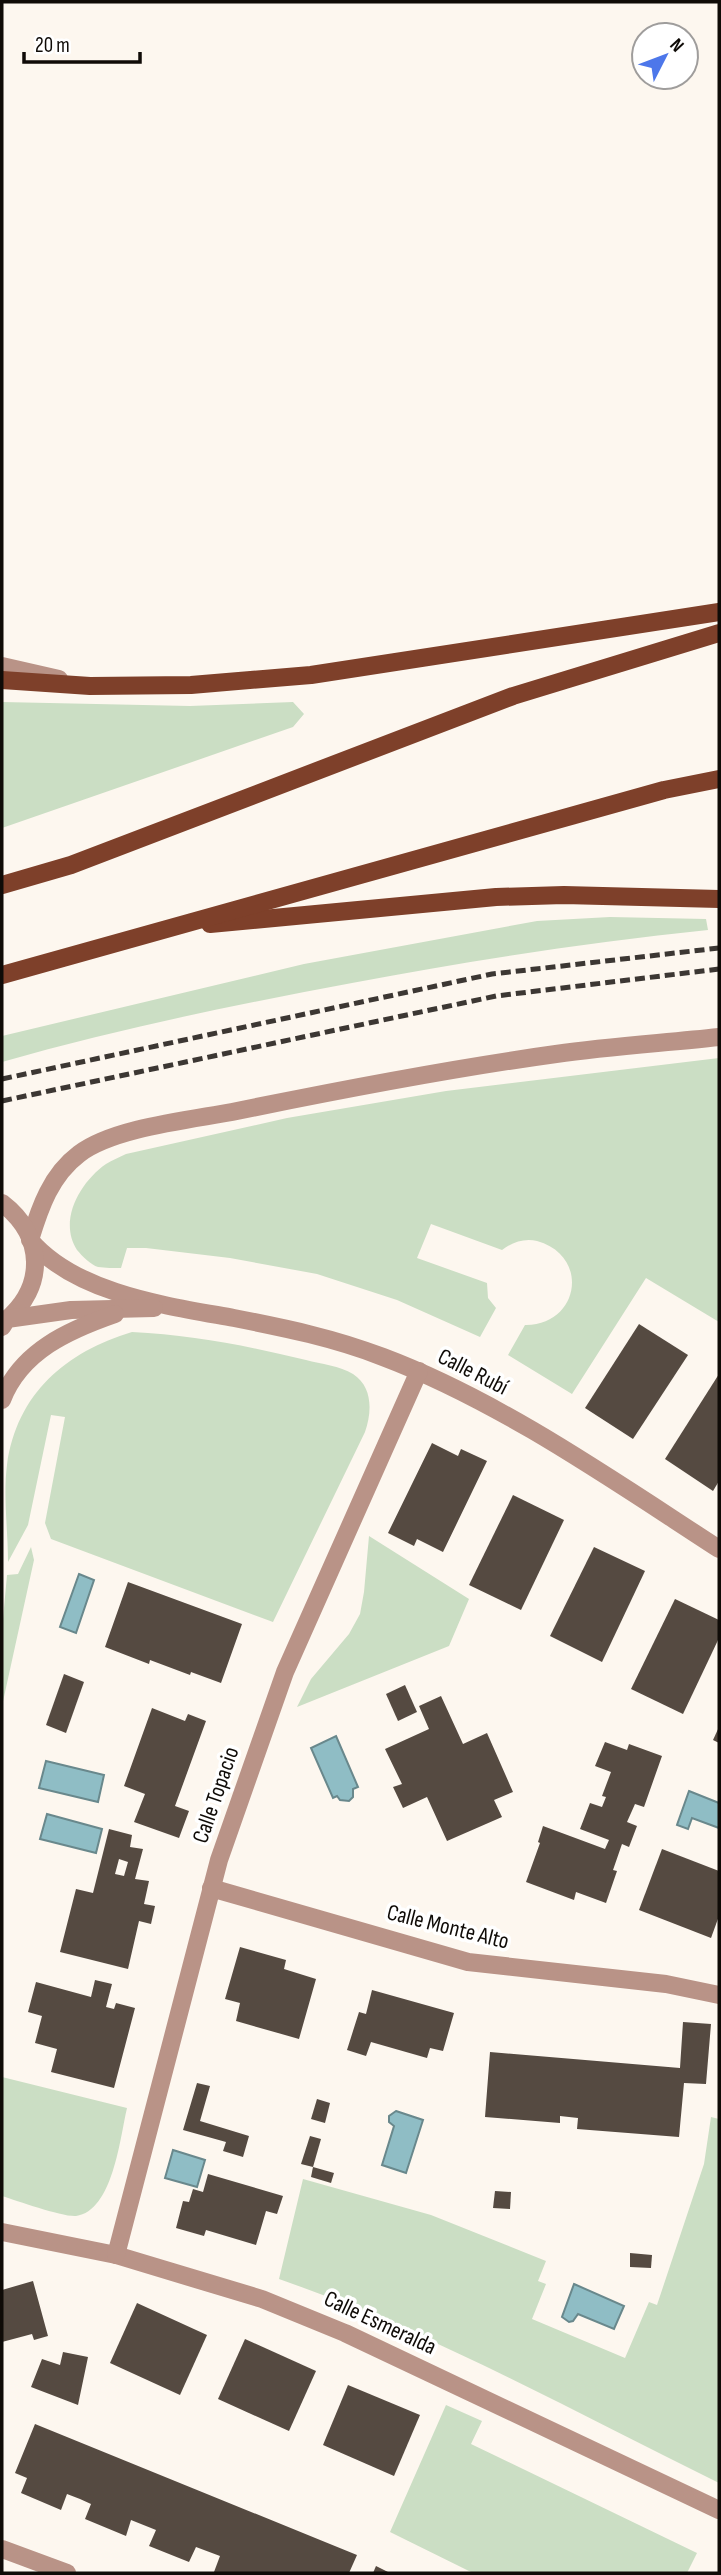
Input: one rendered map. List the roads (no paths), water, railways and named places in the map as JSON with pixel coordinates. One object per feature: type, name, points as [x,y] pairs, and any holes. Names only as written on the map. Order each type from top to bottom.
[{"type":"main road","points":[[2,680],[90,686],[191,685],[311,676],[719,612]]},
{"type":"main road","points":[[2,885],[71,865],[513,696],[672,645],[719,633]]},
{"type":"main road","points":[[2,975],[664,790],[719,779]]},
{"type":"main road","points":[[161,929],[496,897],[719,898]]},
{"type":"street","points":[[2,666],[90,686]]},
{"type":"street","points":[[30,1240],[41,1207],[62,1169],[81,1152],[108,1139],[149,1128],[381,1083],[557,1054],[719,1037]]},
{"type":"street","points":[[2,1203],[12,1211],[36,1255],[36,1272],[24,1302],[4,1323]]},
{"type":"street","name":"Calle Rubí","points":[[30,1240],[42,1254],[83,1279],[175,1307],[309,1332],[419,1371],[503,1415],[719,1549]]},
{"type":"street","name":"Calle Rubí","points":[[4,1323],[71,1310],[175,1307]]},
{"type":"street","points":[[2,1400],[18,1373],[34,1355],[58,1338],[79,1327],[134,1308]]},
{"type":"street","name":"Calle Topacio","points":[[116,2255],[211,1888],[285,1672],[419,1371]]},
{"type":"street","name":"Calle Monte Alto","points":[[211,1888],[468,1962],[666,1984],[719,1995]]},
{"type":"street","name":"Calle Esmeralda","points":[[2,2232],[116,2255],[238,2291],[345,2333],[719,2510]]},
{"type":"street","points":[[2,2549],[67,2573]]},
{"type":"water","points":[[79,1574],[94,1580],[76,1633],[60,1627]]},
{"type":"water","points":[[336,1736],[358,1787],[353,1789],[353,1797],[349,1801],[340,1800],[337,1796],[333,1798],[311,1748]]},
{"type":"water","points":[[46,1761],[104,1775],[98,1802],[39,1788]]},
{"type":"water","points":[[689,1791],[719,1803],[719,1828],[692,1818],[688,1829],[677,1825]]},
{"type":"water","points":[[47,1814],[102,1829],[96,1853],[40,1839]]},
{"type":"water","points":[[396,2111],[423,2120],[406,2173],[382,2165],[394,2126],[389,2122],[389,2116]]},
{"type":"water","points":[[173,2150],[205,2160],[197,2187],[165,2178]]},
{"type":"water","points":[[574,2284],[624,2306],[614,2329],[578,2314],[569,2322],[562,2317]]},
{"type":"railway","points":[[2,1079],[492,974],[719,948]]},
{"type":"railway","points":[[2,1101],[496,996],[719,969]]}]
